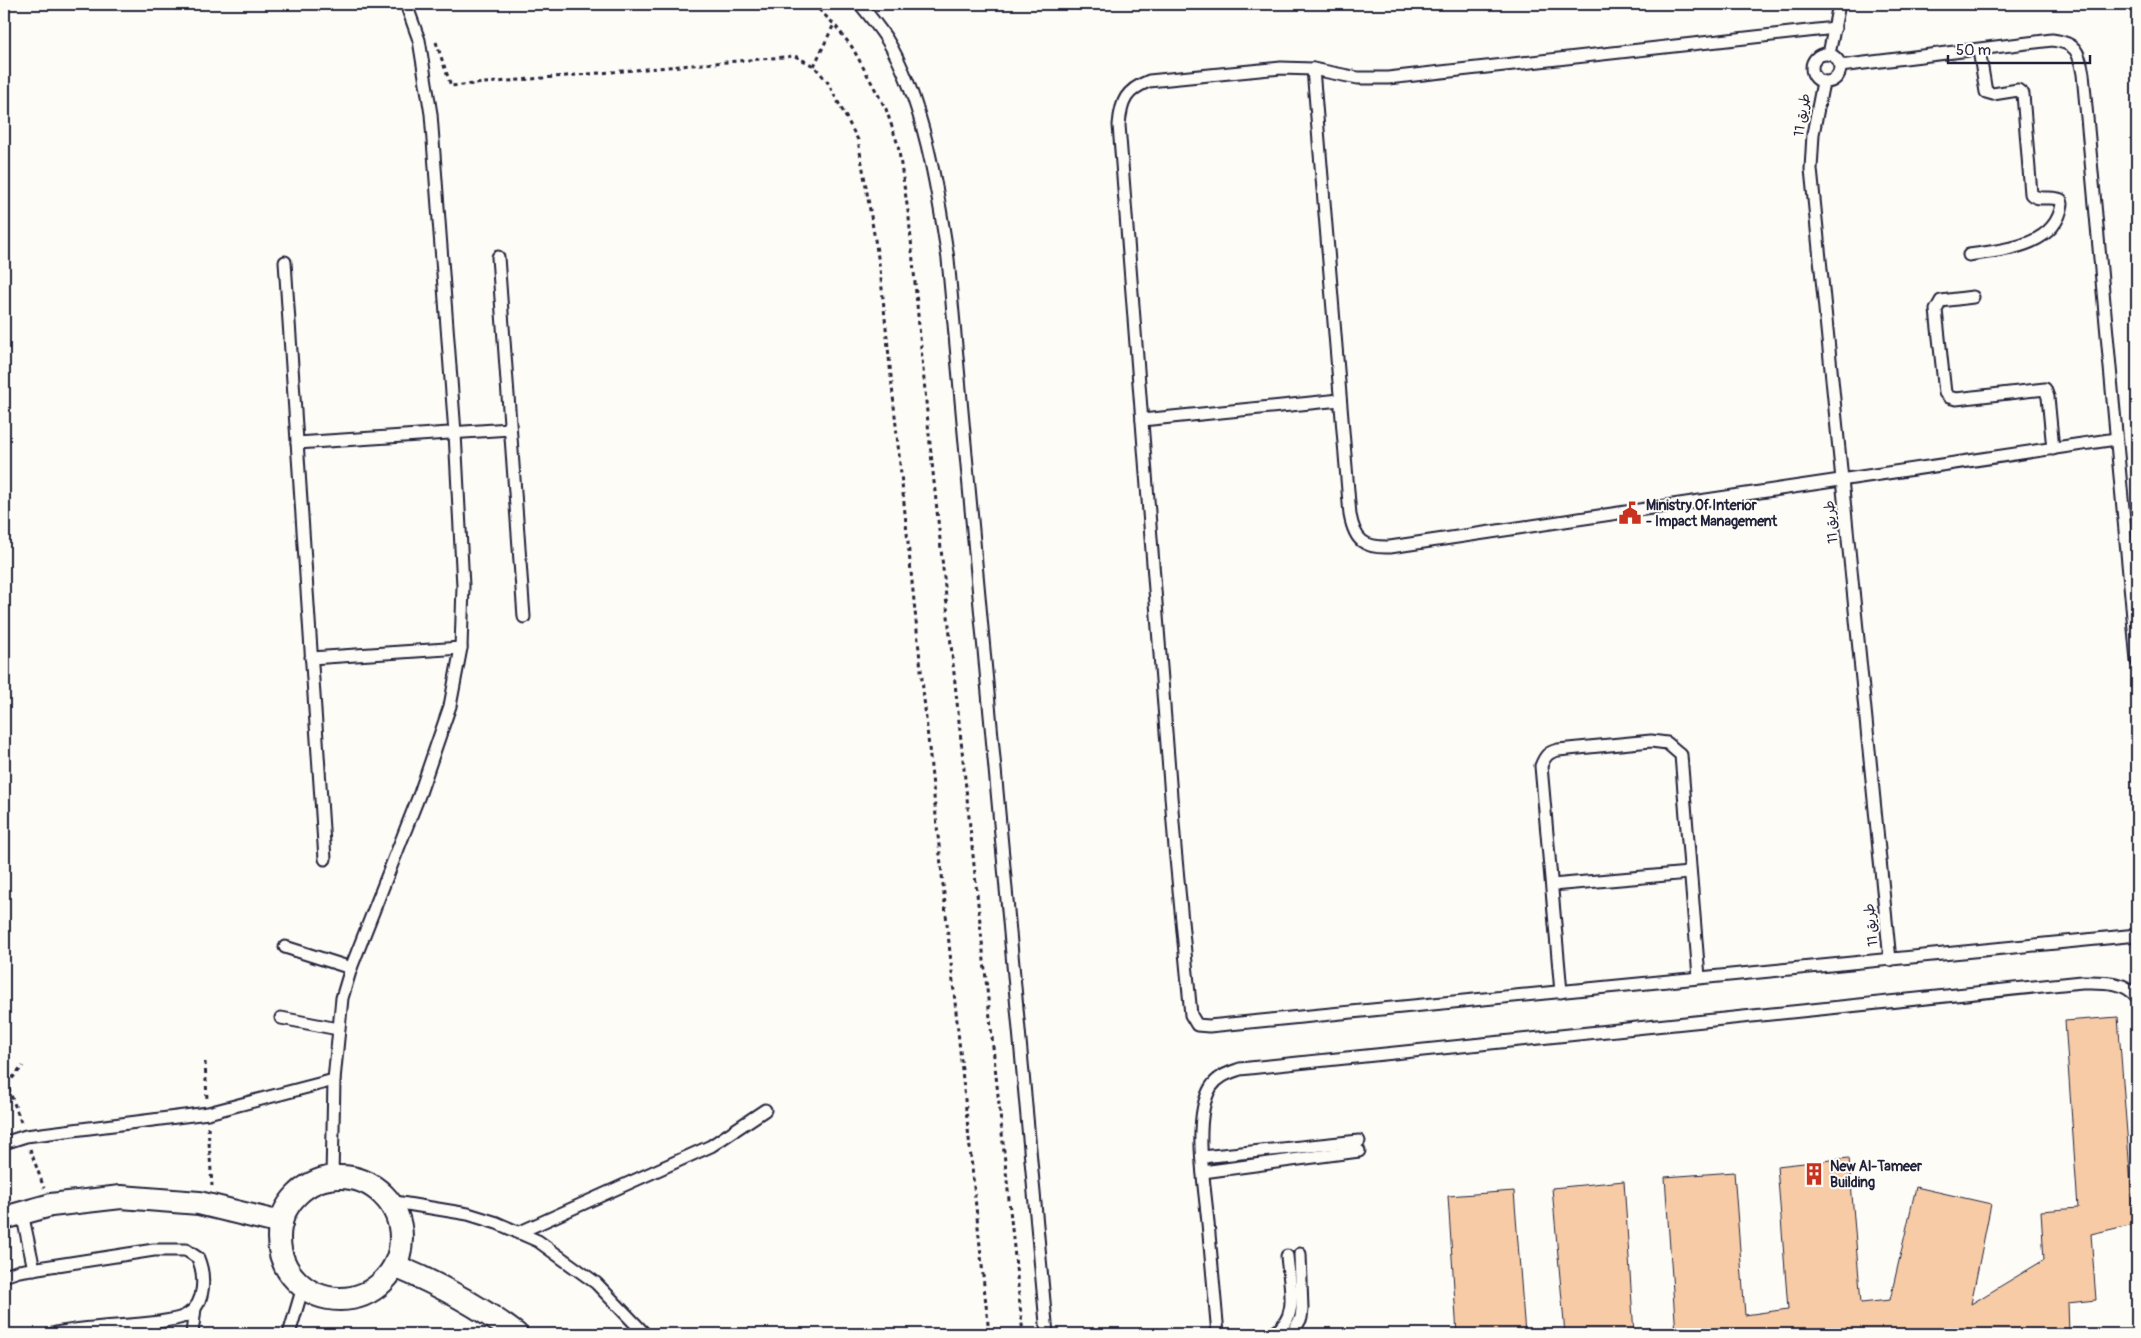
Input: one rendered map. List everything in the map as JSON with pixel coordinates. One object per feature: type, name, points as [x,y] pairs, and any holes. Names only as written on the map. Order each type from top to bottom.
[{"type":"street","points":[[332,1177],[348,1177],[368,1183],[389,1201],[397,1214],[401,1235],[400,1251],[395,1266],[382,1283],[364,1295],[354,1298],[332,1299],[322,1297],[303,1287],[288,1272],[283,1262],[279,1241],[281,1222],[285,1210],[298,1193],[316,1181],[332,1177]]},
{"type":"street","points":[[13,1215],[51,1205],[121,1197],[181,1201],[213,1206],[281,1222]]},
{"type":"street","points":[[395,1266],[456,1293],[494,1317],[516,1334]]},
{"type":"lane","points":[[332,1177],[334,1080],[342,998],[351,968],[423,784],[450,706],[461,648],[463,586],[455,433],[431,114],[419,40],[406,4]]},
{"type":"lane","points":[[860,4],[886,39],[916,108],[940,203],[1047,1334]]},
{"type":"lane","points":[[1829,54],[1839,4]]},
{"type":"lane","points":[[1835,28],[1388,78],[1358,78],[1313,69],[1281,68],[1149,81],[1127,94],[1120,108],[1119,125],[1175,848],[1191,1015],[1193,1021],[1197,1024],[1209,1026],[2137,935]]},
{"type":"lane","points":[[1840,66],[2052,40],[2071,45],[2077,52],[2081,61],[2137,661]]},
{"type":"lane","points":[[1969,255],[2011,249],[2032,242],[2052,225],[2062,204],[2058,198],[2036,198],[2030,194],[2023,94],[2018,90],[1993,94],[1986,92],[1979,50]]},
{"type":"lane","points":[[1829,54],[1834,57],[1840,66],[1840,72],[1834,80],[1823,82],[1814,76],[1812,65],[1818,56],[1829,54]]},
{"type":"lane","points":[[1313,69],[1350,515],[1353,530],[1360,541],[1368,545],[1380,548],[2116,440]]},
{"type":"lane","name":"طريق 11","points":[[1823,82],[1813,134],[1811,169],[1890,960]]},
{"type":"lane","points":[[498,257],[524,617]]},
{"type":"lane","points":[[284,262],[324,859]]},
{"type":"lane","points":[[1973,297],[1941,300],[1936,310],[1945,392],[1949,397],[1956,400],[2045,389],[2048,396],[2053,449]]},
{"type":"lane","points":[[1142,420],[1340,400]]},
{"type":"lane","points":[[297,443],[510,429]]},
{"type":"lane","points":[[311,658],[461,648]]},
{"type":"lane","points":[[1561,992],[1540,766],[1544,756],[1550,752],[1568,749],[1651,741],[1667,743],[1681,755],[1689,873],[1699,977]]},
{"type":"lane","points":[[1552,885],[1689,873]]},
{"type":"lane","points":[[285,947],[351,968]]},
{"type":"lane","points":[[1218,1334],[1203,1172],[1202,1120],[1206,1100],[1212,1086],[1223,1075],[1240,1070],[2082,982],[2108,982],[2131,989],[2137,997]]},
{"type":"lane","points":[[280,1018],[338,1029]]},
{"type":"lane","points":[[4,1143],[26,1136],[208,1113],[334,1080]]},
{"type":"lane","points":[[518,1233],[711,1146],[765,1110]]},
{"type":"lane","points":[[1202,1156],[1359,1146],[1203,1172]]},
{"type":"lane","points":[[389,1201],[468,1214],[538,1241],[596,1284],[645,1334]]},
{"type":"lane","points":[[13,1215],[34,1269]]},
{"type":"lane","points":[[4,1276],[34,1269],[154,1250],[186,1250],[198,1258],[202,1268],[201,1293],[195,1308],[192,1334]]},
{"type":"lane","points":[[1292,1334],[1301,1318],[1302,1310],[1300,1254]]},
{"type":"lane","points":[[1272,1334],[1285,1325],[1291,1310],[1287,1256]]},
{"type":"lane","points":[[289,1334],[303,1287]]},
{"type":"lane","points":[[52,1334],[182,1318],[195,1308]]},
{"type":"path","points":[[813,4],[834,24],[852,47],[886,109],[898,145],[909,218],[929,434],[1023,1334]]},
{"type":"path","points":[[814,66],[834,24]]},
{"type":"path","points":[[435,40],[451,86],[795,56],[814,66],[827,81],[858,140],[880,269],[989,1334]]},
{"type":"path","points":[[205,1062],[213,1206]]},
{"type":"building","name":"New Al-Tameer Building","points":[[2118,1017],[2134,1224],[2091,1234],[2096,1300],[2068,1303],[2069,1334],[1676,1334],[1665,1177],[1734,1172],[1745,1315],[1788,1309],[1777,1166],[1849,1158],[1861,1303],[1890,1300],[1916,1187],[1991,1204],[1971,1304],[2044,1260],[2041,1211],[2078,1208],[2065,1021]]},
{"type":"building","points":[[1624,1181],[1634,1334],[1565,1334],[1552,1188]]},
{"type":"building","points":[[1514,1191],[1525,1334],[1457,1334],[1448,1196]]},
{"type":"place","name":"Ministry Of Interior - Impact Management","points":[[1630,513]]},
{"type":"place","name":"New Al-Tameer Building","points":[[1814,1174]]}]
